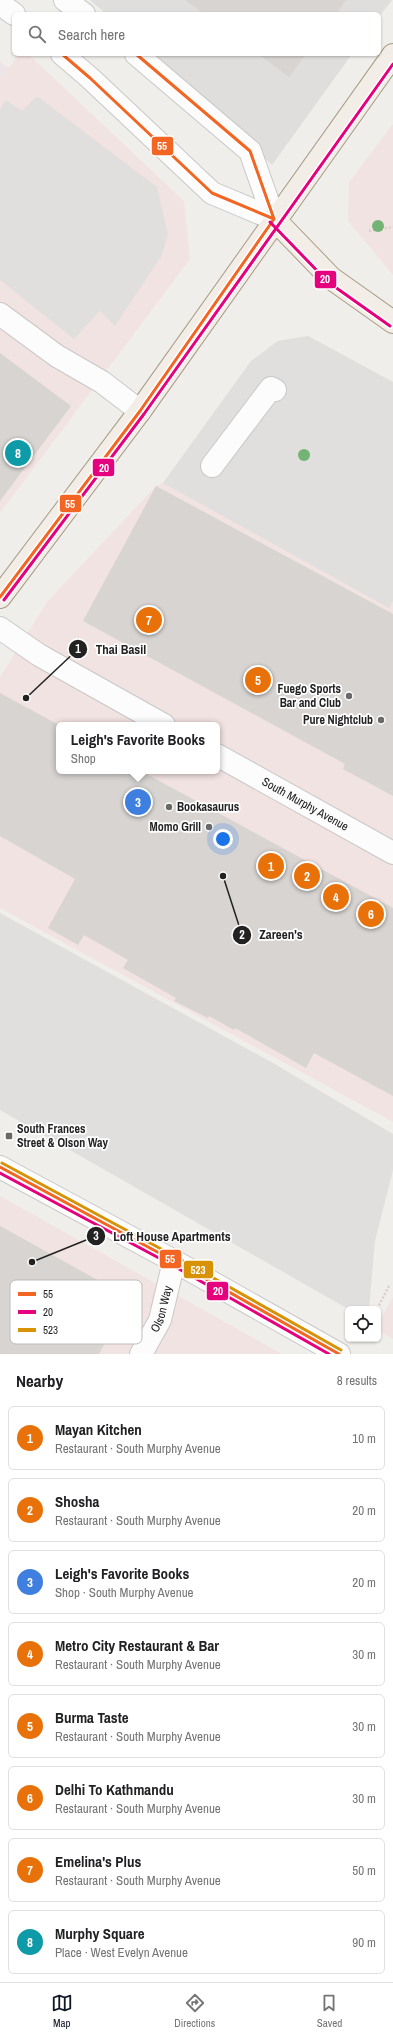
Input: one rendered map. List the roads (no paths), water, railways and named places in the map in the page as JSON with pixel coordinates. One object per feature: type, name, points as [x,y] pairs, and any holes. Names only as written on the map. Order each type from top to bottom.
[{"type":"main road","points":[[0,597],[140,411],[274,220],[393,55]]},
{"type":"main road","points":[[274,220],[331,278],[393,322]]},
{"type":"street","points":[[66,0],[81,12]]},
{"type":"street","points":[[0,4],[12,13]]},
{"type":"street","points":[[64,56],[90,78],[212,193],[274,220]]},
{"type":"street","points":[[138,56],[250,151],[274,220]]},
{"type":"street","points":[[0,314],[57,356],[102,382],[140,411]]},
{"type":"street","points":[[212,466],[271,388],[275,390]]},
{"type":"street","points":[[0,628],[39,655],[159,722]]},
{"type":"street","name":"South Murphy Avenue","points":[[220,756],[393,853]]},
{"type":"street","points":[[0,1168],[174,1261],[339,1354]]},
{"type":"street","name":"Olson Way","points":[[141,1354],[160,1320],[174,1261]]},
{"type":"place","name":"Murphy Square","points":[[18,453]]},
{"type":"place","name":"Emelina's Plus","points":[[149,620]]},
{"type":"place","name":"Burma Taste","points":[[258,680]]},
{"type":"place","name":"Fuego Sports Bar and Club","points":[[349,696]]},
{"type":"place","name":"Thai Basil","points":[[26,698]]},
{"type":"place","name":"Pure Nightclub","points":[[381,720]]},
{"type":"place","name":"Leigh's Favorite Books","points":[[138,802]]},
{"type":"place","name":"Bookasaurus","points":[[169,807]]},
{"type":"place","name":"Momo Grill","points":[[209,827]]},
{"type":"place","name":"Mayan Kitchen","points":[[271,866]]},
{"type":"place","name":"Zareen's","points":[[223,876]]},
{"type":"place","name":"Shosha","points":[[307,876]]},
{"type":"place","name":"Metro City Restaurant & Bar","points":[[336,897]]},
{"type":"place","name":"Delhi To Kathmandu","points":[[371,914]]},
{"type":"place","name":"South Frances Street & Olson Way","points":[[9,1136]]},
{"type":"place","name":"Loft House Apartments","points":[[32,1262]]}]
